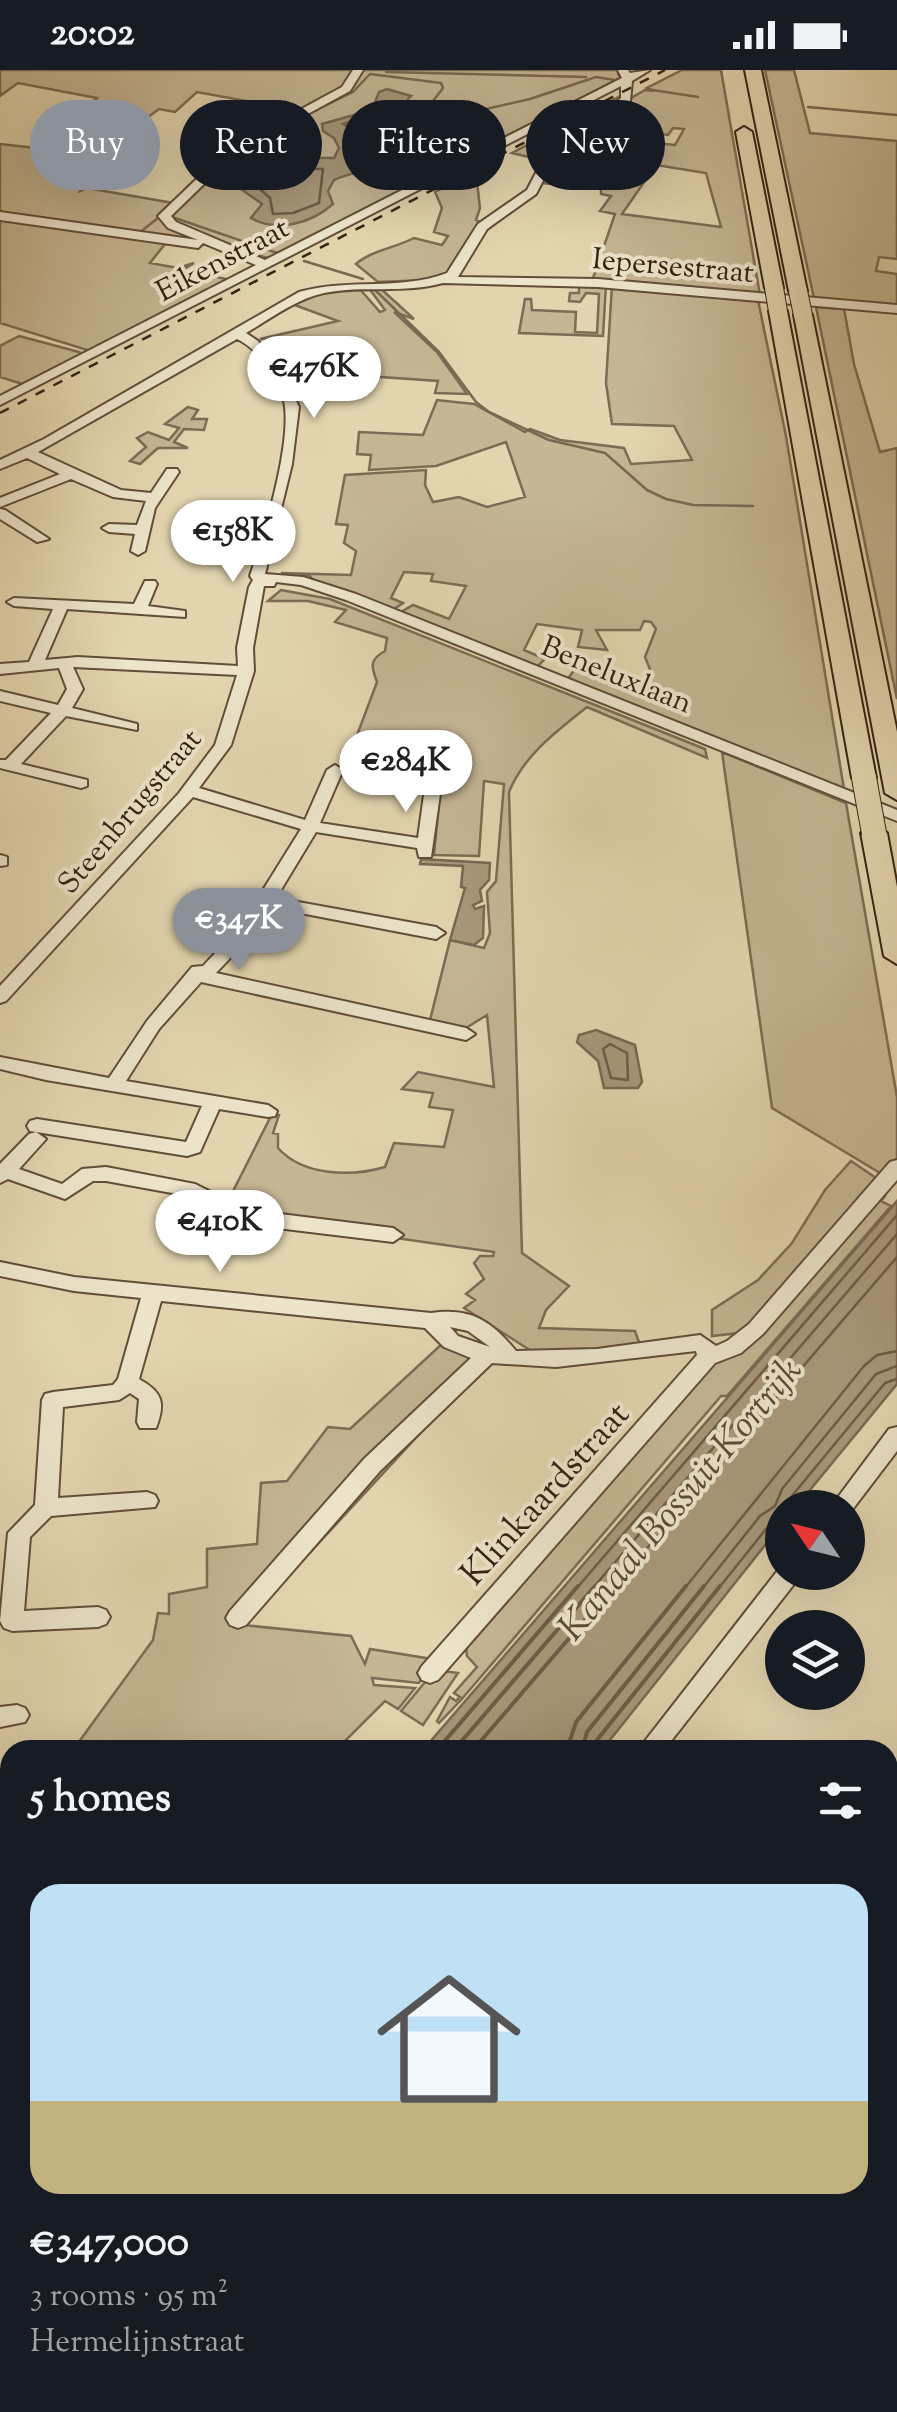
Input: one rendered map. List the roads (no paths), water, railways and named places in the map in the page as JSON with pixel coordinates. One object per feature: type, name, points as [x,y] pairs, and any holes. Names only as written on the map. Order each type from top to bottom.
[{"type":"highway","points":[[753,70],[897,791]]},
{"type":"highway","points":[[740,106],[897,956]]},
{"type":"street","points":[[266,265],[166,221],[168,210],[232,151],[346,89],[358,70]]},
{"type":"street","name":"Eikenstraat","points":[[0,401],[625,74],[645,70]]},
{"type":"street","points":[[0,465],[28,453],[315,290],[444,280],[456,270],[482,227],[532,192],[556,144],[603,118],[628,96],[625,74]]},
{"type":"street","points":[[0,216],[215,244]]},
{"type":"street","name":"Iepersestraat","points":[[444,280],[598,283],[897,310]]},
{"type":"street","name":"Steenbrugstraat","points":[[0,997],[190,790],[223,745],[246,671],[245,648],[256,586],[264,574],[292,406],[282,380],[256,345],[247,337],[237,336]]},
{"type":"street","points":[[28,453],[118,494],[153,497]]},
{"type":"street","points":[[138,550],[153,497],[172,472]]},
{"type":"street","points":[[0,502],[71,474]]},
{"type":"street","points":[[0,513],[42,540]]},
{"type":"street","points":[[109,528],[143,530]]},
{"type":"street","name":"Beneluxlaan","points":[[264,574],[316,586],[897,816]]},
{"type":"street","points":[[139,609],[150,584]]},
{"type":"street","points":[[14,602],[180,614]]},
{"type":"street","points":[[36,664],[62,605]]},
{"type":"street","points":[[0,668],[64,662],[246,671]]},
{"type":"street","points":[[5,765],[62,711],[75,689],[64,662]]},
{"type":"street","points":[[0,696],[131,727]]},
{"type":"street","points":[[5,765],[81,783]]},
{"type":"street","points":[[115,1084],[152,1025],[197,975],[218,961],[230,938],[264,900],[310,828],[335,770]]},
{"type":"street","points":[[190,790],[310,828],[426,849],[434,780]]},
{"type":"street","points":[[264,900],[436,932]]},
{"type":"street","points":[[197,975],[466,1034]]},
{"type":"street","points":[[0,1063],[268,1111]]},
{"type":"street","points":[[213,1102],[193,1147],[36,1132],[2,1173],[65,1192],[89,1174],[106,1174],[188,1189],[243,1216],[393,1235]]},
{"type":"street","name":"Klinkaardstraat","points":[[430,1673],[708,1357],[725,1352],[756,1330],[897,1167]]},
{"type":"street","points":[[0,1268],[74,1284],[438,1328],[453,1334],[464,1322],[494,1335],[497,1356]]},
{"type":"street","points":[[46,1508],[53,1400],[120,1392],[128,1382],[152,1294]]},
{"type":"street","points":[[438,1328],[497,1356],[546,1362],[700,1343],[707,1348],[708,1357]]},
{"type":"street","points":[[238,1618],[372,1465],[497,1356]]},
{"type":"street","points":[[128,1382],[150,1394],[148,1422]]},
{"type":"street","points":[[855,1490],[897,1435]]},
{"type":"street","points":[[98,1616],[6,1622],[19,1533],[46,1508],[147,1501]]},
{"type":"street","points":[[658,1740],[776,1590]]},
{"type":"water","points":[[387,89],[411,96],[407,100],[376,100],[379,92]]},
{"type":"water","points":[[342,118],[342,177],[334,180],[328,191],[333,204],[294,224],[272,225],[251,218],[262,204],[242,190],[322,190],[322,158],[334,158],[339,148],[334,138],[323,131],[322,124]]},
{"type":"water","points":[[421,859],[490,863],[489,880],[480,890],[482,901],[473,905],[475,909],[484,906],[483,938],[474,945],[450,940],[465,888],[461,887],[463,866],[420,864]]},
{"type":"water","points":[[596,1030],[635,1045],[642,1082],[638,1088],[604,1088],[598,1061],[577,1042],[579,1035]]},
{"type":"water","name":"Kanaal Bossuit-Kortrijk","points":[[897,1201],[897,1384],[810,1490],[765,1490],[765,1545],[610,1740],[432,1740]]},
{"type":"waterway","points":[[386,72],[586,77]]},
{"type":"waterway","points":[[322,107],[353,92],[370,74],[441,83],[443,88],[424,113],[429,118],[442,119],[530,99],[596,77],[615,80]]},
{"type":"waterway","points":[[646,89],[698,97]]},
{"type":"waterway","points":[[808,107],[897,115]]},
{"type":"waterway","points":[[0,212],[31,216]]},
{"type":"waterway","points":[[175,212],[172,217],[280,254]]},
{"type":"waterway","points":[[139,233],[158,218]]},
{"type":"waterway","points":[[304,261],[363,279]]},
{"type":"waterway","points":[[372,287],[439,352],[476,402],[489,412],[549,440],[605,453],[647,490],[666,499],[693,505],[753,506]]},
{"type":"railway","points":[[0,413],[665,70]]}]
